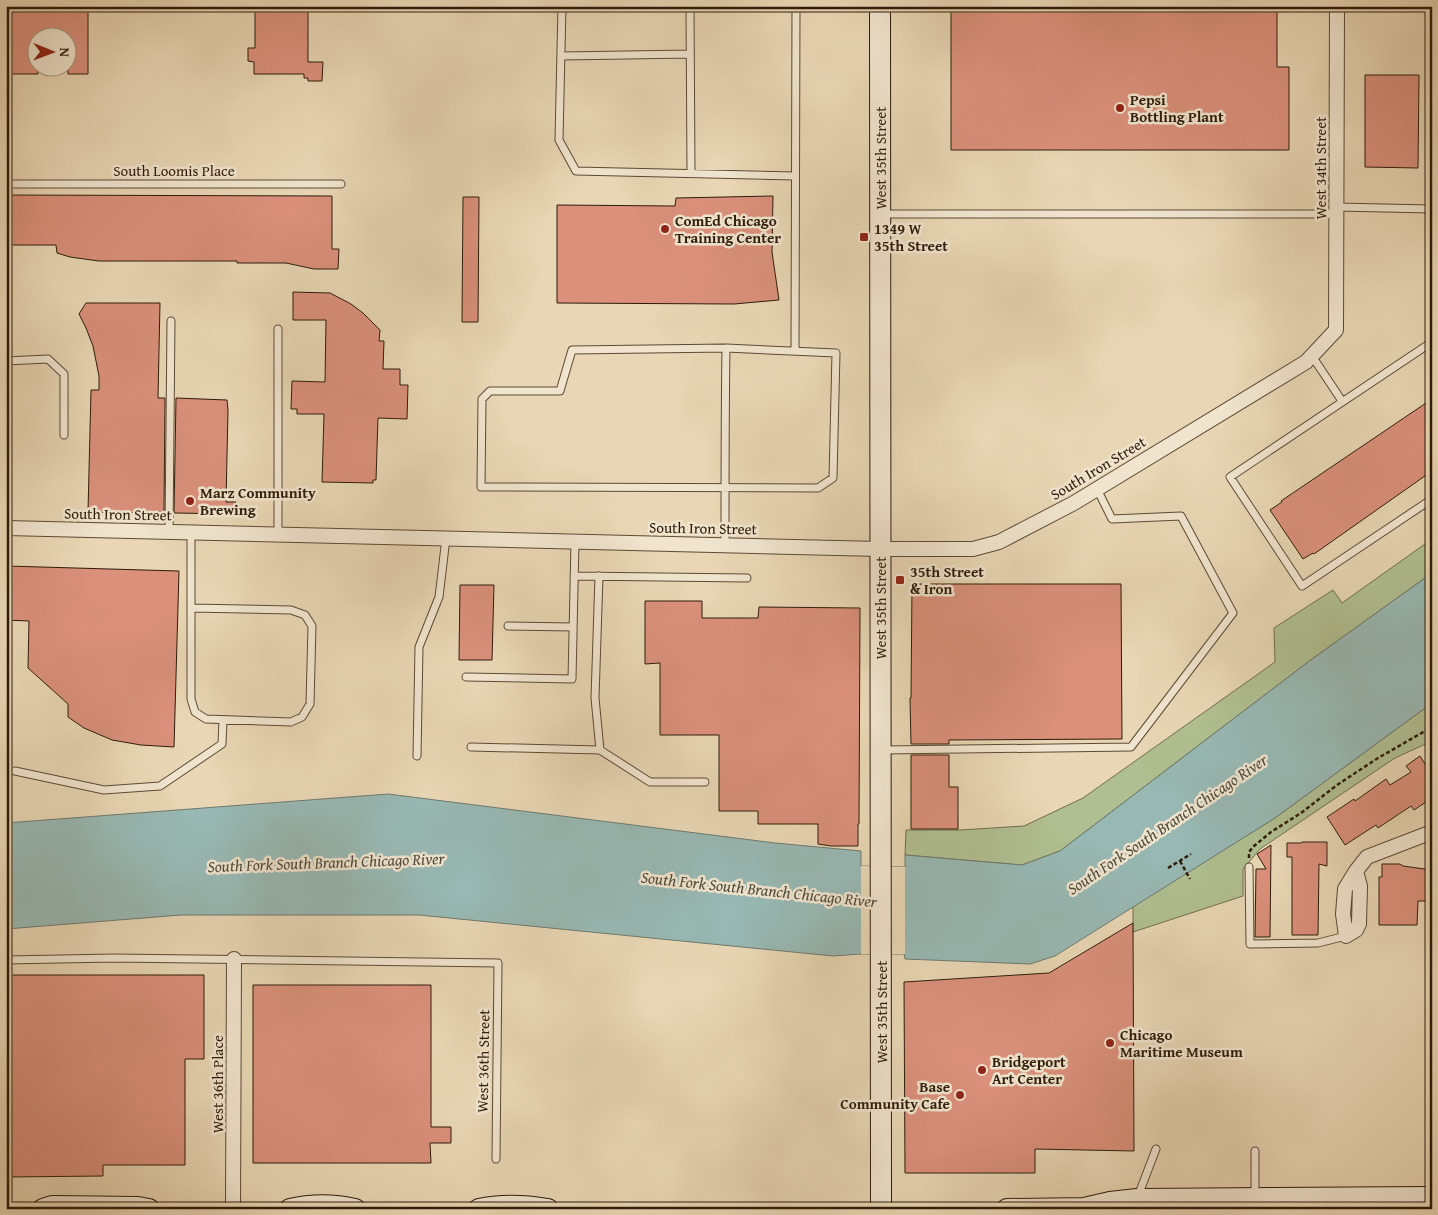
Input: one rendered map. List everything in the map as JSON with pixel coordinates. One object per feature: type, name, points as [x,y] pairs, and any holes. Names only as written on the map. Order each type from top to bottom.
[{"type":"main road","name":"West 35th Street","points":[[880,6],[880,1209]]},
{"type":"main road","points":[[1007,1209],[1110,1206],[1137,1199],[1432,1198]]},
{"type":"main road","points":[[290,1209],[305,1205],[338,1205],[355,1209]]},
{"type":"main road","points":[[479,1209],[496,1205],[528,1205],[548,1209]]},
{"type":"main road","points":[[44,1209],[52,1206],[138,1207],[149,1209]]},
{"type":"street","name":"West 34th Street","points":[[1336,330],[1337,6]]},
{"type":"street","name":"South Iron Street","points":[[6,528],[880,549],[973,549],[999,542],[1074,503],[1306,362],[1336,330]]},
{"type":"street","points":[[1346,936],[1343,914],[1345,889],[1367,856],[1432,832]]},
{"type":"street","name":"West 36th Place","points":[[233,1209],[234,959]]},
{"type":"lane","points":[[562,6],[559,140],[576,171],[795,176]]},
{"type":"lane","points":[[690,6],[690,173]]},
{"type":"lane","points":[[795,351],[796,6]]},
{"type":"lane","points":[[561,56],[690,54]]},
{"type":"lane","name":"South Loomis Place","points":[[6,184],[341,184]]},
{"type":"lane","points":[[880,214],[1432,209]]},
{"type":"lane","points":[[169,532],[171,322]]},
{"type":"lane","points":[[278,329],[278,534]]},
{"type":"lane","points":[[1432,342],[1230,477],[1302,586],[1432,499]]},
{"type":"lane","points":[[724,545],[726,348]]},
{"type":"lane","points":[[726,348],[795,351],[836,353],[833,478],[818,488],[481,487],[482,399],[490,391],[560,390],[572,350],[726,348]]},
{"type":"lane","points":[[1312,356],[1342,401]]},
{"type":"lane","points":[[6,360],[48,359],[64,374],[64,436]]},
{"type":"lane","points":[[880,750],[1131,747],[1233,613],[1181,516],[1112,519],[1097,489]]},
{"type":"lane","points":[[191,532],[191,608],[191,699],[195,712],[206,719],[223,720],[291,722],[302,717],[310,704],[312,626],[305,615],[291,610],[191,608]]},
{"type":"lane","points":[[417,756],[419,647],[439,598],[446,538]]},
{"type":"lane","points":[[466,677],[572,678],[575,542]]},
{"type":"lane","points":[[574,576],[747,578]]},
{"type":"lane","points":[[600,576],[595,698],[600,750]]},
{"type":"lane","points":[[508,626],[573,627]]},
{"type":"lane","points":[[15,771],[104,790],[160,786],[222,744],[223,720]]},
{"type":"lane","points":[[471,747],[600,750],[650,782],[705,782]]},
{"type":"lane","points":[[1250,867],[1250,944],[1318,943],[1346,936]]},
{"type":"lane","points":[[6,960],[114,958],[234,959]]},
{"type":"lane","name":"West 36th Street","points":[[234,959],[498,963],[496,1159]]},
{"type":"lane","points":[[1137,1199],[1156,1149]]},
{"type":"lane","points":[[1255,1151],[1255,1198]]},
{"type":"path","points":[[1250,867],[1249,852],[1265,837],[1301,813],[1337,785],[1378,758],[1432,727]]},
{"type":"path","points":[[1168,868],[1191,854]]},
{"type":"path","points":[[1180,861],[1190,879]]},
{"type":"green space","points":[[1432,539],[1432,573],[1308,662],[1060,851],[1022,865],[905,855],[906,830],[960,830],[1024,826],[1083,798],[1275,662],[1274,628],[1333,590],[1342,603]]},
{"type":"green space","points":[[1432,703],[1432,741],[1395,758],[1260,849],[1243,869],[1243,896],[1133,932],[1133,906],[1275,818]]},
{"type":"water","name":"South Fork South Branch Chicago River","points":[[1432,573],[1432,703],[1275,818],[1055,956],[1030,964],[905,959],[904,954],[833,956],[419,915],[181,915],[6,929],[6,823],[388,794],[775,843],[861,851],[861,866],[905,867],[905,855],[1022,865],[1060,851],[1308,662]]},
{"type":"pier","points":[[861,866],[905,867],[905,954],[861,954]]},
{"type":"building","points":[[6,6],[88,7],[88,74],[78,74],[78,28],[28,28],[28,74],[6,74]]},
{"type":"building","points":[[255,6],[308,6],[308,62],[323,62],[322,81],[308,81],[308,78],[304,78],[304,74],[254,74],[254,62],[248,61],[248,48],[255,48]]},
{"type":"building","name":"Pepsi Bottling Plant","points":[[951,6],[1277,6],[1277,67],[1289,67],[1289,150],[951,150]]},
{"type":"building","points":[[1365,75],[1419,75],[1418,168],[1365,167]]},
{"type":"building","points":[[6,195],[332,196],[332,249],[339,249],[338,269],[314,269],[286,263],[237,263],[237,261],[99,261],[57,253],[56,245],[6,245]]},
{"type":"building","name":"ComEd Chicago Training Center","points":[[773,196],[772,252],[779,300],[734,304],[557,303],[557,205],[675,206],[676,198]]},
{"type":"building","points":[[463,197],[479,197],[478,322],[462,322]]},
{"type":"building","points":[[293,292],[330,293],[363,313],[380,330],[379,341],[384,341],[383,369],[400,369],[400,385],[408,385],[407,419],[378,418],[376,480],[373,480],[373,483],[322,482],[324,414],[297,414],[297,409],[291,409],[292,381],[325,382],[326,320],[293,320]]},
{"type":"building","points":[[86,303],[160,303],[158,398],[165,398],[164,512],[88,512],[91,390],[99,390],[99,376],[93,346],[79,314]]},
{"type":"building","points":[[176,398],[227,400],[226,502],[236,502],[236,514],[174,513]]},
{"type":"building","points":[[1432,399],[1432,471],[1314,554],[1303,559],[1270,510]]},
{"type":"building","points":[[6,566],[179,571],[174,747],[141,745],[112,740],[84,728],[68,717],[68,704],[28,668],[29,621],[6,620]]},
{"type":"building","points":[[912,584],[1121,584],[1122,739],[949,740],[949,744],[911,744]]},
{"type":"building","points":[[460,585],[494,585],[492,660],[459,660]]},
{"type":"building","points":[[645,601],[702,601],[702,618],[758,618],[759,607],[860,608],[858,846],[818,844],[818,824],[758,824],[758,811],[719,811],[719,735],[660,735],[660,663],[645,664]]},
{"type":"building","points":[[911,755],[949,755],[949,787],[958,787],[958,829],[911,829]]},
{"type":"building","points":[[1420,756],[1425,764],[1432,760],[1432,798],[1414,810],[1411,806],[1378,828],[1376,825],[1345,845],[1327,817],[1354,799],[1355,801],[1386,779],[1390,785],[1411,772],[1406,766]]},
{"type":"building","points":[[1327,842],[1327,866],[1319,864],[1318,935],[1292,935],[1292,857],[1287,857],[1287,843]]},
{"type":"building","points":[[1271,845],[1270,937],[1255,937],[1256,869],[1266,869],[1257,854]]},
{"type":"building","points":[[1382,864],[1400,864],[1432,870],[1432,901],[1418,901],[1417,925],[1379,925],[1379,877],[1382,877]]},
{"type":"building","points":[[1133,923],[1134,1151],[1035,1149],[1035,1173],[905,1173],[904,982],[1049,973]]},
{"type":"building","points":[[6,975],[204,975],[204,1059],[185,1059],[185,1165],[103,1165],[103,1176],[6,1177]]},
{"type":"building","points":[[253,985],[431,985],[431,1127],[451,1127],[451,1143],[430,1143],[431,1163],[253,1163]]},
{"type":"place","name":"Pepsi Bottling Plant","points":[[1120,108]]},
{"type":"place","name":"ComEd Chicago Training Center","points":[[665,229]]},
{"type":"place","name":"1349 W 35th Street","points":[[864,237]]},
{"type":"place","name":"Marz Community Brewing","points":[[190,501]]},
{"type":"place","name":"35th Street & Iron","points":[[900,580]]},
{"type":"place","name":"Chicago Maritime Museum","points":[[1110,1043]]},
{"type":"place","name":"Bridgeport Art Center","points":[[982,1070]]},
{"type":"place","name":"Base Community Cafe","points":[[960,1095]]}]
